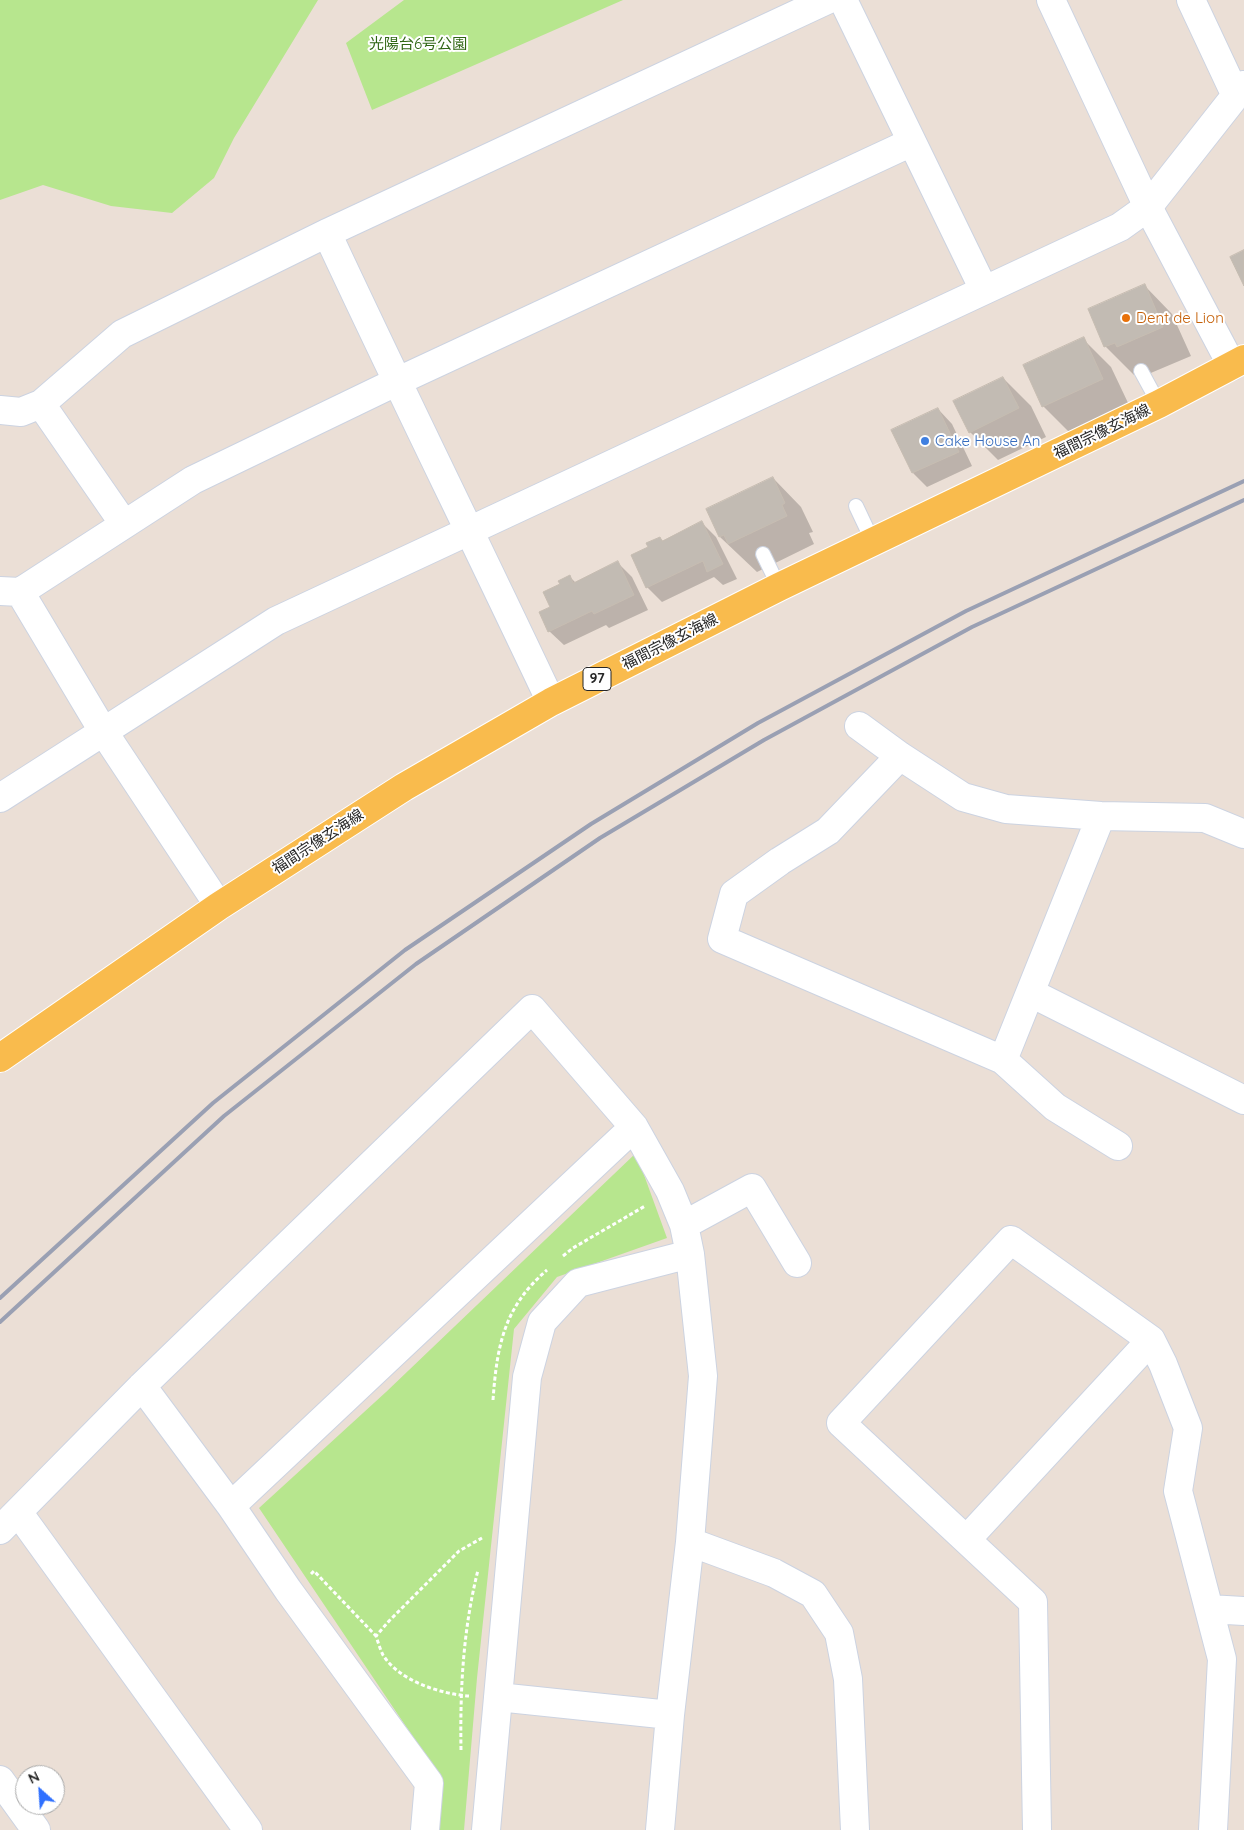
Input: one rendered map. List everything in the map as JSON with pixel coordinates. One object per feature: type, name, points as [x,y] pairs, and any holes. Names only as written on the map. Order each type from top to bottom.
[{"type":"main road","name":"福間宗像玄海線","points":[[0,1058],[219,906],[404,786],[551,702],[780,587],[1159,404],[1238,363]]},
{"type":"street","points":[[0,410],[21,412],[41,404],[122,334],[327,233],[827,0]]},
{"type":"street","points":[[844,0],[984,290]]},
{"type":"street","points":[[1051,0],[1148,207],[1238,363]]},
{"type":"street","points":[[0,798],[276,621],[1120,228],[1148,207],[1240,90],[1191,0]]},
{"type":"street","points":[[219,906],[10,592],[124,524],[193,480],[396,382],[912,142]]},
{"type":"street","points":[[327,233],[396,382],[470,530],[551,702]]},
{"type":"street","points":[[41,404],[124,524]]},
{"type":"street","points":[[859,726],[900,756],[963,797],[997,807],[1102,816],[1205,818],[1244,834]]},
{"type":"street","points":[[900,756],[828,831],[780,861],[734,894],[722,939],[1003,1060],[1055,1107],[1118,1146]]},
{"type":"street","points":[[1003,1060],[1102,816]]},
{"type":"street","points":[[1031,993],[1244,1100]]},
{"type":"street","points":[[248,1830],[9,1521],[142,1386],[532,1009],[634,1126],[670,1191],[684,1225],[690,1254],[703,1376],[690,1542],[670,1715],[660,1830]]},
{"type":"street","points":[[231,1506],[634,1126]]},
{"type":"street","points":[[684,1225],[752,1188],[797,1263]]},
{"type":"street","points":[[1036,1830],[1034,1602],[841,1423],[1011,1240],[1151,1340],[1163,1364],[1188,1428],[1178,1491],[1222,1659],[1213,1830]]},
{"type":"street","points":[[486,1830],[528,1377],[542,1322],[578,1283],[690,1254]]},
{"type":"street","points":[[967,1540],[1151,1340]]},
{"type":"street","points":[[142,1386],[231,1506],[288,1590],[429,1783],[425,1830]]},
{"type":"street","points":[[690,1542],[774,1573],[812,1594],[839,1633],[848,1679],[855,1830]]},
{"type":"street","points":[[1209,1609],[1244,1611]]},
{"type":"street","points":[[498,1697],[670,1715]]},
{"type":"street","points":[[0,1780],[36,1830]]},
{"type":"lane","points":[[1141,371],[1159,404]]},
{"type":"lane","points":[[856,506],[873,542]]},
{"type":"lane","points":[[763,554],[780,587]]},
{"type":"path","points":[[376,1636],[460,1551],[487,1535]]},
{"type":"path","points":[[288,1590],[314,1571],[376,1636],[384,1656],[398,1670],[426,1687],[460,1695]]},
{"type":"green space","points":[[0,0],[318,0],[234,138],[214,178],[172,213],[111,206],[43,185],[0,200]]},
{"type":"green space","name":"光陽台6号公園","points":[[404,0],[623,0],[372,110],[346,43]]},
{"type":"green space","points":[[636,1153],[667,1238],[557,1277],[514,1329],[477,1678],[464,1830],[437,1830],[442,1780],[259,1508],[386,1392]]},
{"type":"building","points":[[1244,250],[1244,286],[1230,257]]},
{"type":"building","name":"Dent de Lion","points":[[1145,284],[1163,327],[1117,347],[1115,343],[1104,347],[1088,309]]},
{"type":"building","points":[[1084,337],[1103,379],[1042,407],[1023,365]]},
{"type":"building","points":[[1003,377],[1019,408],[969,433],[953,401]]},
{"type":"building","name":"Cake House An","points":[[938,408],[959,452],[912,473],[891,430]]},
{"type":"building","points":[[773,477],[785,503],[782,505],[787,516],[728,544],[724,535],[719,537],[706,509]]},
{"type":"building","points":[[702,521],[723,564],[707,572],[703,561],[646,588],[631,555],[648,547],[646,543],[660,537],[662,541]]},
{"type":"building","points":[[618,561],[634,595],[594,614],[592,611],[548,632],[539,612],[550,607],[543,592],[560,584],[558,581],[570,575],[573,583]]},
{"type":"railway","points":[[0,1298],[213,1103],[405,950],[591,824],[758,723],[966,611],[1244,481]]},
{"type":"railway","points":[[0,1322],[224,1116],[416,964],[600,838],[764,740],[972,627],[1244,500]]},
{"type":"place","name":"Dent de Lion","points":[[1126,318]]},
{"type":"place","name":"Cake House An","points":[[925,441]]}]
